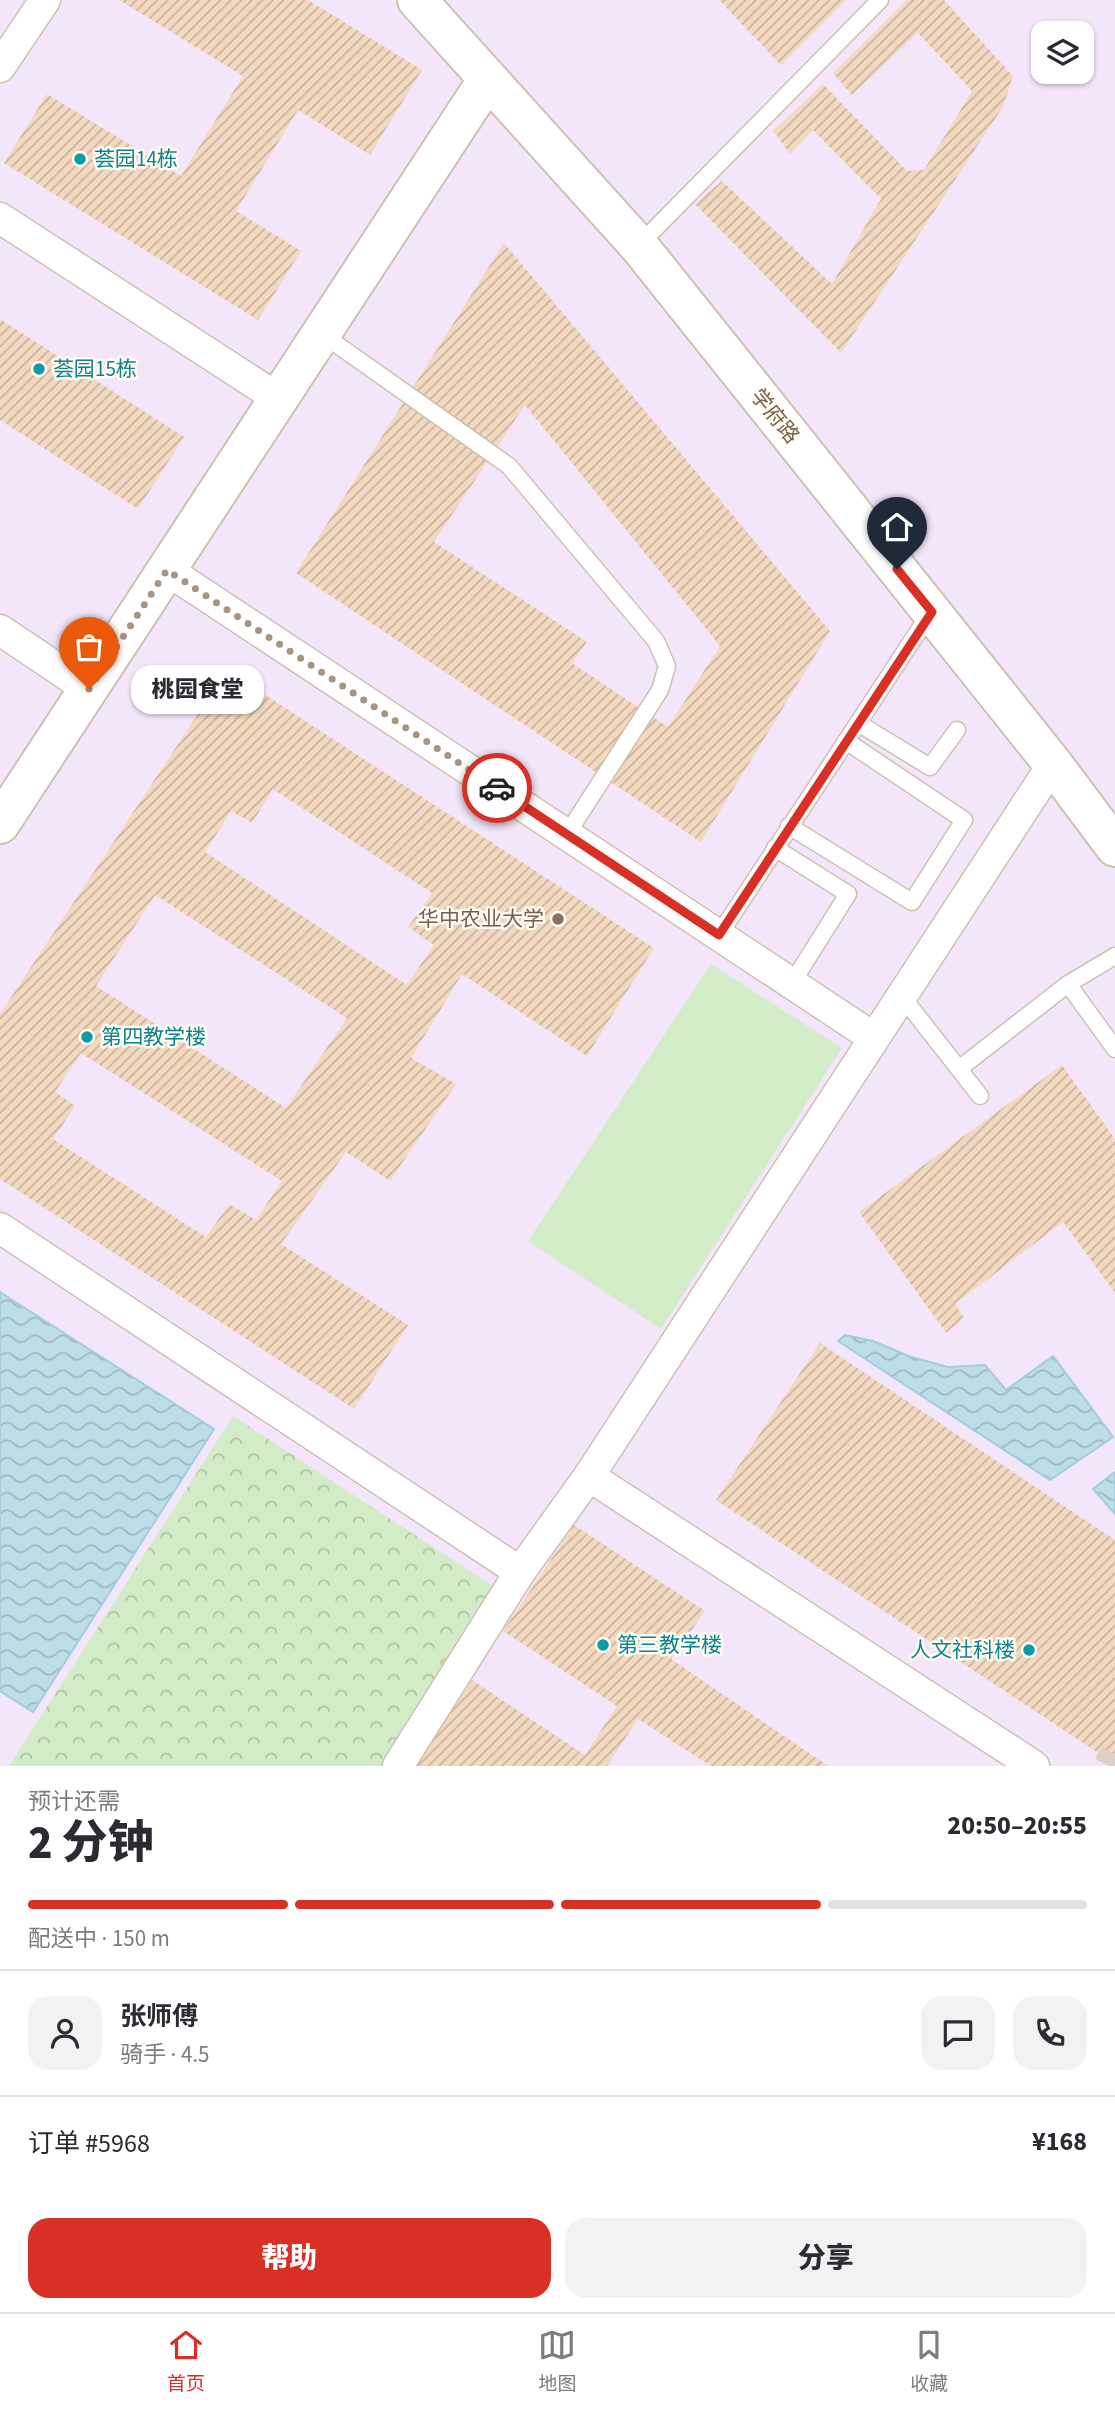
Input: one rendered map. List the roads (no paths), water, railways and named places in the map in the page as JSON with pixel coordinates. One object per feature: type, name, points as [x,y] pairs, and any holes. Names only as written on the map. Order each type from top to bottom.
[{"type":"street","points":[[0,67],[45,0]]},
{"type":"street","name":"学府路","points":[[417,0],[639,246],[1053,764],[1115,848]]},
{"type":"street","points":[[0,824],[488,79]]},
{"type":"street","points":[[0,218],[279,399]]},
{"type":"street","points":[[167,570],[874,1038]]},
{"type":"street","points":[[0,630],[89,689]]},
{"type":"street","points":[[398,1766],[520,1572],[589,1476],[1053,764]]},
{"type":"street","points":[[0,1228],[520,1572]]},
{"type":"street","points":[[589,1476],[1034,1766]]},
{"type":"lane","points":[[639,246],[880,0]]},
{"type":"lane","points":[[322,334],[509,466],[656,641],[667,666],[660,690],[566,834]]},
{"type":"lane","points":[[719,935],[932,612]]},
{"type":"lane","points":[[858,723],[930,767],[957,730]]},
{"type":"lane","points":[[789,826],[912,902],[964,820],[846,741]]},
{"type":"lane","points":[[775,848],[848,894],[792,983]]},
{"type":"lane","points":[[960,1068],[1068,984],[1115,956]]},
{"type":"lane","points":[[1068,984],[1115,1049]]},
{"type":"lane","points":[[901,995],[980,1096]]},
{"type":"water","points":[[0,1292],[214,1429],[33,1712],[0,1691]]},
{"type":"water","points":[[845,1335],[873,1341],[911,1357],[948,1367],[985,1365],[1006,1390],[1053,1356],[1113,1437],[1050,1480],[838,1341]]},
{"type":"water","points":[[1115,1472],[1115,1514],[1093,1489]]},
{"type":"tunnel","points":[[1108,1766],[1115,1754]]},
{"type":"place","name":"荟园14栋","points":[[80,159]]},
{"type":"place","name":"荟园15栋","points":[[39,369]]},
{"type":"place","name":"桃园食堂","points":[[89,689]]},
{"type":"place","name":"华中农业大学","points":[[558,919]]},
{"type":"place","name":"第四教学楼","points":[[87,1037]]},
{"type":"place","name":"第三教学楼","points":[[603,1645]]},
{"type":"place","name":"人文社科楼","points":[[1029,1650]]}]
